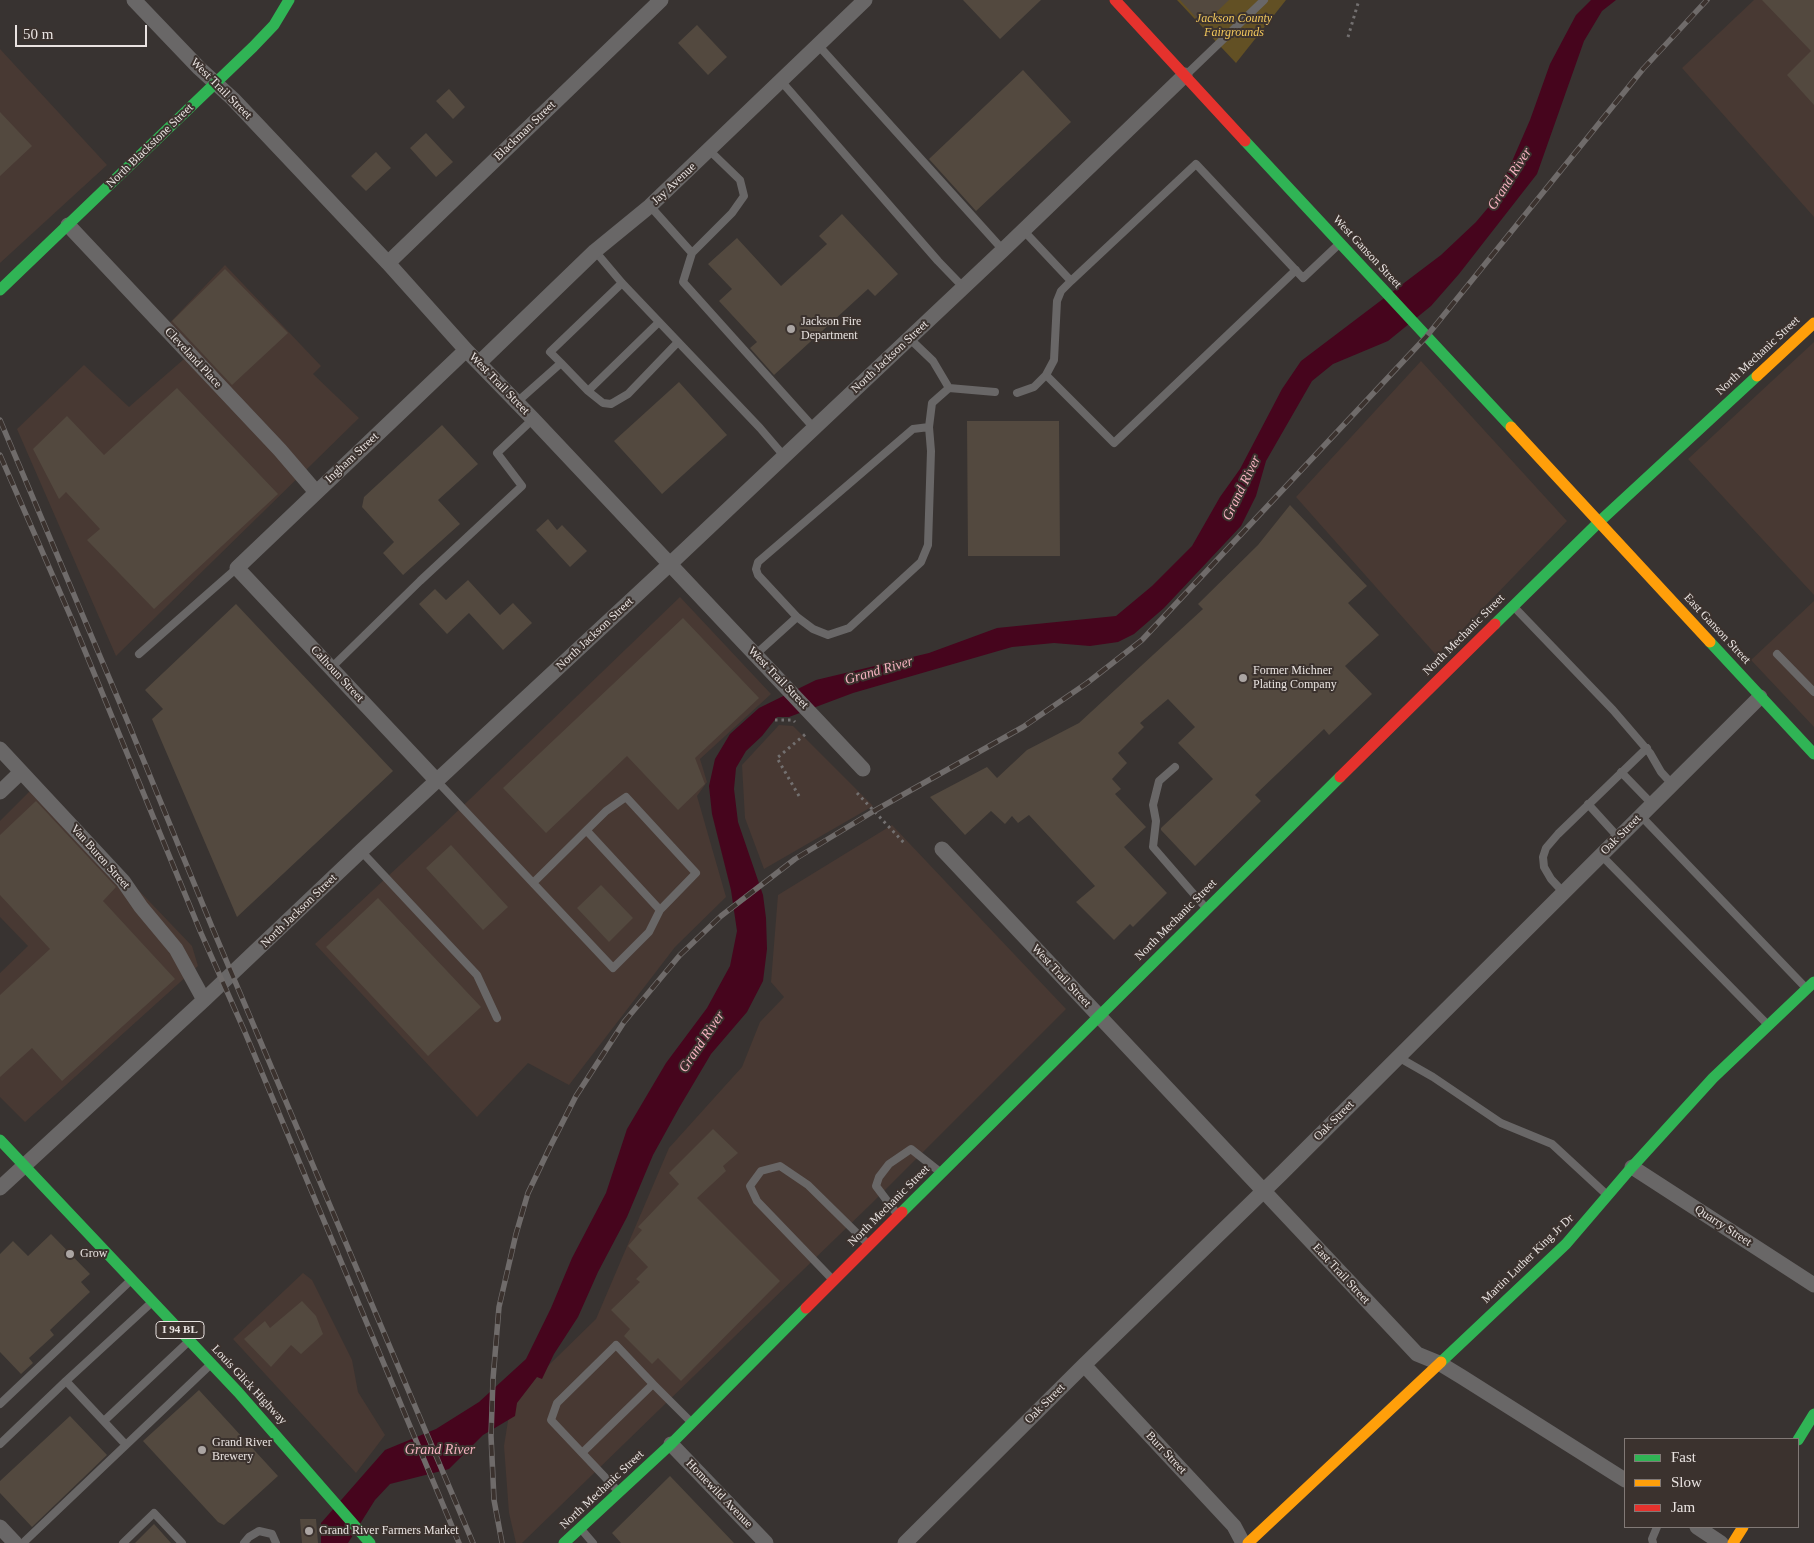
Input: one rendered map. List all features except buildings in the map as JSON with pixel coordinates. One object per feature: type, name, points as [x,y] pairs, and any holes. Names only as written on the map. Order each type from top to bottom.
[{"type":"street","name":"West Trail Street","points":[[134,0],[388,263],[466,350],[534,419],[863,769]]},
{"type":"street","points":[[282,14],[289,0]]},
{"type":"street","name":"North Blackstone Street","points":[[0,290],[216,83],[265,35],[282,14],[298,0]]},
{"type":"street","name":"Blackman Street","points":[[388,263],[661,0]]},
{"type":"street","name":"Jay Avenue","points":[[478,362],[595,251],[650,206],[865,0]]},
{"type":"street","name":"West Ganson Street","points":[[1115,0],[1599,522]]},
{"type":"street","name":"North Jackson Street","points":[[0,1188],[204,1000],[910,339],[1185,75]]},
{"type":"street","name":"Cleveland Place","points":[[68,225],[274,443],[316,492]]},
{"type":"street","name":"North Mechanic Street","points":[[564,1543],[692,1424],[1098,1016],[1599,522],[1814,323]]},
{"type":"street","name":"Ingham Street","points":[[237,568],[466,350]]},
{"type":"street","name":"East Ganson Street","points":[[1599,522],[1814,754]]},
{"type":"street","name":"Calhoun Street","points":[[237,568],[437,781]]},
{"type":"street","name":"Oak Street","points":[[906,1543],[1760,697]]},
{"type":"street","name":"Van Buren Street","points":[[0,749],[123,881],[141,907],[176,950],[204,1000]]},
{"type":"street","points":[[0,792],[21,772]]},
{"type":"street","name":"West Trail Street","points":[[942,849],[1098,1016]]},
{"type":"street","name":"Martin Luther King Jr Dr","points":[[1248,1543],[1566,1244],[1632,1167],[1713,1078],[1810,985]]},
{"type":"street","name":"East Trail Street","points":[[1098,1016],[1417,1354],[1439,1363],[1624,1479]]},
{"type":"street","name":"Louis Glick Highway","points":[[0,1140],[211,1364],[370,1543]]},
{"type":"street","name":"Quarry Street","points":[[1632,1167],[1814,1285]]},
{"type":"street","name":"Burr Street","points":[[1084,1365],[1234,1526],[1243,1543]]},
{"type":"street","points":[[1799,1438],[1814,1414]]},
{"type":"street","name":"Homewild Avenue","points":[[671,1444],[766,1543]]},
{"type":"street","points":[[0,1527],[15,1543]]},
{"type":"street","points":[[1698,1528],[1721,1543]]},
{"type":"street","points":[[1733,1543],[1742,1528]]},
{"type":"lane","points":[[1185,75],[1264,0]]},
{"type":"lane","points":[[818,45],[1003,250]]},
{"type":"lane","points":[[781,81],[938,261],[964,288]]},
{"type":"lane","points":[[709,150],[740,180],[744,196],[732,213],[692,254],[683,282],[814,428]]},
{"type":"lane","points":[[1017,394],[1034,387],[1046,375],[1054,360],[1056,301],[1061,291],[1196,164],[1303,278],[1340,243]]},
{"type":"lane","points":[[650,206],[692,254]]},
{"type":"lane","points":[[1023,230],[1071,282]]},
{"type":"lane","points":[[595,251],[622,283],[760,428],[784,456]]},
{"type":"lane","points":[[1046,375],[1114,443],[1296,270]]},
{"type":"lane","points":[[622,283],[550,352],[588,391],[603,403],[611,404],[628,394],[678,342]]},
{"type":"lane","points":[[588,391],[659,322]]},
{"type":"lane","points":[[910,339],[933,361],[949,388]]},
{"type":"lane","points":[[517,402],[561,363]]},
{"type":"lane","points":[[928,427],[913,429],[758,562],[756,569],[758,575],[796,617],[813,629],[828,634],[849,628],[921,562],[928,545],[930,520],[931,451],[928,427],[932,403],[949,388],[995,392]]},
{"type":"lane","points":[[331,668],[420,581],[522,486],[498,452],[534,419]]},
{"type":"lane","points":[[139,654],[237,568]]},
{"type":"lane","points":[[1513,607],[1613,710],[1646,748],[1661,772],[1672,784]]},
{"type":"lane","points":[[755,655],[796,617]]},
{"type":"lane","points":[[1776,654],[1814,692]]},
{"type":"lane","points":[[1563,892],[1548,875],[1544,867],[1543,857],[1546,848],[1646,748]]},
{"type":"lane","points":[[1175,767],[1159,781],[1153,805],[1156,821],[1153,847],[1207,909]]},
{"type":"lane","points":[[1622,772],[1652,804]]},
{"type":"lane","points":[[437,781],[613,968],[648,932],[660,910],[696,873],[626,797],[606,811],[534,882]]},
{"type":"lane","points":[[1588,804],[1618,837]]},
{"type":"lane","points":[[1640,816],[1810,985]]},
{"type":"lane","points":[[587,831],[660,910]]},
{"type":"lane","points":[[361,851],[477,975],[497,1018]]},
{"type":"lane","points":[[1600,855],[1768,1025]]},
{"type":"lane","points":[[1398,1057],[1433,1077],[1501,1123],[1552,1144],[1609,1196]]},
{"type":"lane","points":[[898,1216],[876,1186],[879,1177],[889,1164],[911,1150],[941,1173]]},
{"type":"lane","points":[[834,1281],[757,1202],[750,1186],[762,1171],[780,1166],[808,1185],[870,1245]]},
{"type":"lane","points":[[0,1404],[131,1280]]},
{"type":"lane","points":[[0,1444],[152,1302]]},
{"type":"lane","points":[[104,1421],[189,1341]]},
{"type":"lane","points":[[619,1493],[551,1420],[557,1403],[616,1346],[692,1424]]},
{"type":"lane","points":[[23,1543],[211,1364]]},
{"type":"lane","points":[[66,1382],[126,1445]]},
{"type":"lane","points":[[582,1453],[653,1384]]},
{"type":"lane","points":[[123,1543],[154,1512],[182,1543]]},
{"type":"lane","points":[[580,1528],[593,1543]]},
{"type":"lane","points":[[1653,1543],[1652,1539],[1657,1528]]},
{"type":"lane","points":[[244,1543],[249,1537],[259,1531],[272,1534],[276,1543]]},
{"type":"path","points":[[1348,37],[1359,0]]},
{"type":"path","points":[[775,720],[793,720]]},
{"type":"path","points":[[799,796],[777,758],[817,720]]},
{"type":"path","points":[[857,793],[906,845]]},
{"type":"shaded area","points":[[1754,0],[1814,0],[1814,217],[1682,68]]},
{"type":"shaded area","points":[[0,49],[107,165],[0,263]]},
{"type":"shaded area","points":[[225,265],[321,366],[313,374],[359,418],[116,656],[17,429],[84,365],[129,407],[184,359],[161,332]]},
{"type":"shaded area","points":[[1814,342],[1814,595],[1688,459]]},
{"type":"shaded area","points":[[1421,361],[1567,521],[1437,656],[1296,497]]},
{"type":"shaded area","points":[[680,597],[771,694],[700,759],[707,782],[697,796],[726,897],[675,947],[569,1085],[528,1063],[477,1117],[315,944],[443,825]]},
{"type":"shaded area","points":[[1814,601],[1814,727],[1751,660]]},
{"type":"shaded area","points":[[779,725],[793,726],[873,806],[764,869],[745,818],[742,765]]},
{"type":"shaded area","points":[[37,784],[192,946],[198,966],[25,1122],[0,1097],[0,973],[28,946],[0,917],[0,821]]},
{"type":"shaded area","points":[[892,825],[1066,1009],[871,1204],[522,1543],[516,1543],[509,1513],[504,1446],[511,1402],[596,1319],[669,1148],[742,1067],[760,1022],[784,997],[771,982],[778,895]]},
{"type":"shaded area","points":[[303,1273],[312,1280],[352,1360],[358,1392],[385,1435],[356,1473],[233,1339]]},
{"type":"green space","name":"Jackson County Fairgrounds","points":[[1177,0],[1286,0],[1236,63]]},
{"type":"water","name":"Grand River","points":[[1591,0],[1616,0],[1602,11],[1584,41],[1537,174],[1459,274],[1431,306],[1388,341],[1333,364],[1312,381],[1266,461],[1256,496],[1241,526],[1164,608],[1134,634],[1118,642],[1090,646],[1054,643],[1012,647],[853,693],[789,717],[777,717],[762,736],[746,751],[736,768],[734,789],[738,822],[763,895],[767,949],[763,981],[747,1012],[711,1054],[679,1108],[653,1155],[627,1217],[598,1272],[578,1317],[554,1354],[542,1379],[537,1377],[517,1403],[515,1416],[483,1435],[449,1469],[390,1484],[375,1500],[348,1543],[321,1543],[321,1523],[385,1450],[436,1429],[479,1402],[526,1359],[551,1308],[572,1258],[606,1193],[627,1129],[666,1063],[707,1008],[730,966],[737,931],[731,890],[712,814],[709,786],[715,759],[730,734],[759,708],[816,680],[929,653],[997,628],[1116,616],[1152,586],[1192,546],[1220,497],[1240,469],[1282,389],[1301,361],[1441,255],[1476,222],[1492,203],[1530,120],[1550,64],[1576,15]]},
{"type":"railway","points":[[502,1543],[494,1500],[491,1436],[493,1379],[499,1307],[516,1234],[528,1193],[549,1149],[576,1096],[624,1022],[680,955],[721,916],[795,859],[874,811],[1023,727],[1087,683],[1142,640],[1426,337],[1643,69],[1707,0]]},
{"type":"railway","points":[[0,420],[473,1543]]},
{"type":"railway","points":[[0,455],[73,622],[201,933],[244,1030],[459,1543]]},
{"type":"traffic: fast","points":[[0,290],[253,47],[274,25],[289,0]]},
{"type":"traffic: fast","points":[[1245,141],[1511,427]]},
{"type":"traffic: fast","points":[[1495,624],[1599,522],[1757,376]]},
{"type":"traffic: fast","points":[[1710,642],[1814,754]]},
{"type":"traffic: fast","points":[[902,1212],[1340,777]]},
{"type":"traffic: fast","points":[[1441,1362],[1566,1244],[1632,1167],[1713,1078],[1814,982]]},
{"type":"traffic: fast","points":[[0,1140],[238,1392],[370,1543]]},
{"type":"traffic: fast","points":[[564,1543],[671,1444],[806,1308]]},
{"type":"traffic: fast","points":[[1799,1438],[1814,1414]]},
{"type":"traffic: slow","points":[[1757,376],[1814,323]]},
{"type":"traffic: slow","points":[[1511,427],[1710,642]]},
{"type":"traffic: slow","points":[[1248,1543],[1441,1362]]},
{"type":"traffic: slow","points":[[1733,1543],[1742,1528]]},
{"type":"traffic: jam","points":[[1115,0],[1245,141]]},
{"type":"traffic: jam","points":[[1340,777],[1495,624]]},
{"type":"traffic: jam","points":[[806,1308],[902,1212]]},
{"type":"place","name":"Jackson Fire Department","points":[[791,329]]},
{"type":"place","name":"Former Michner Plating Company","points":[[1243,678]]},
{"type":"place","name":"Grow","points":[[70,1254]]},
{"type":"place","name":"Grand River Brewery","points":[[202,1450]]},
{"type":"place","name":"Grand River Farmers Market","points":[[309,1531]]}]
